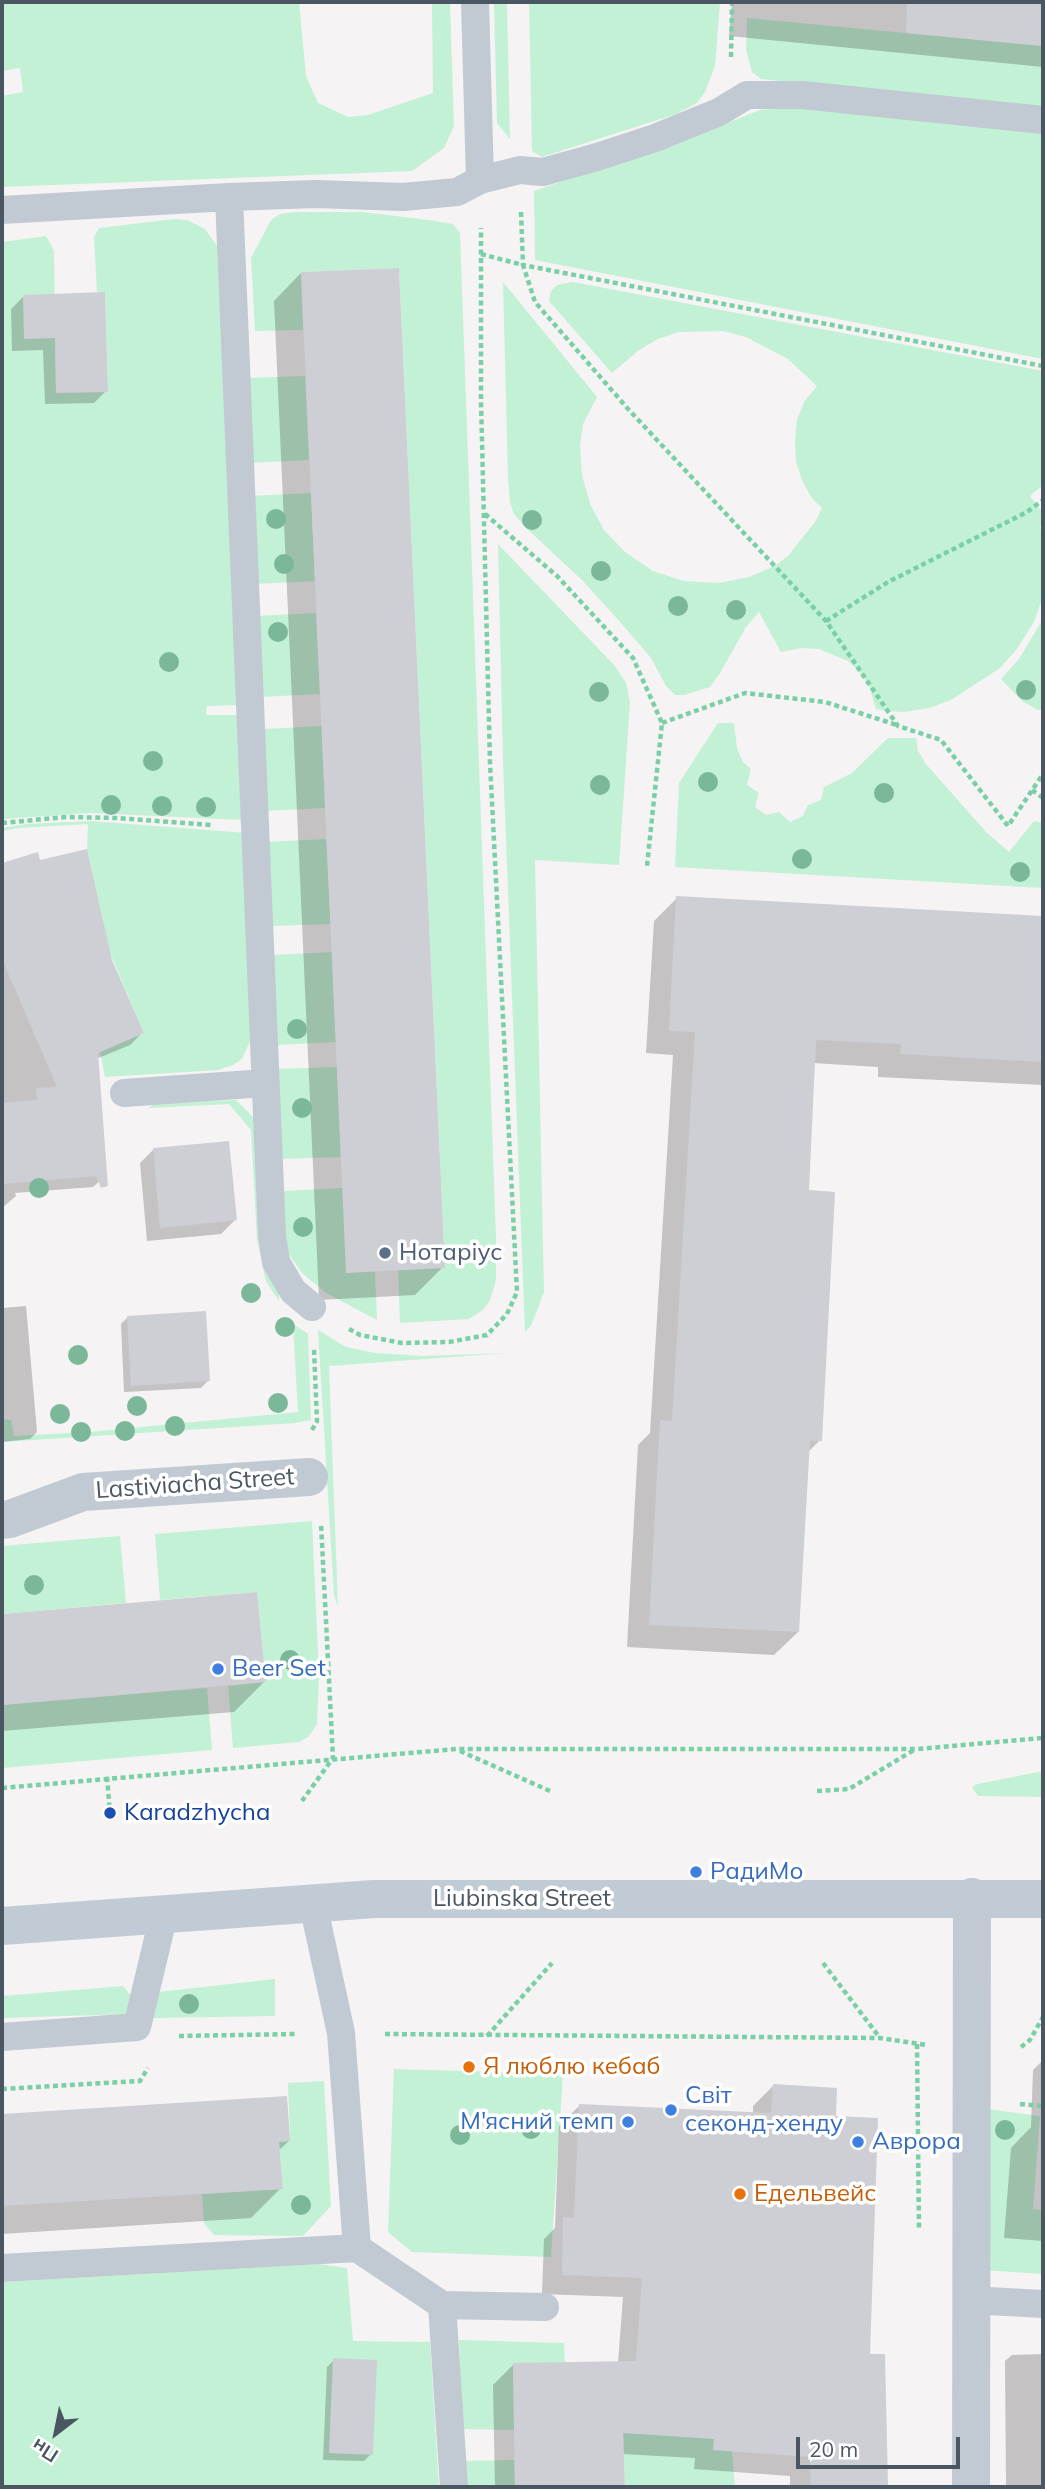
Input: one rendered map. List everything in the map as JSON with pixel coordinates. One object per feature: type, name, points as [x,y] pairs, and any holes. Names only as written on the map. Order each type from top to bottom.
[{"type":"main road","name":"Liubinska Street","points":[[2,1926],[388,1899],[1043,1899]]},
{"type":"street","name":"Lastiviacha Street","points":[[2,1520],[83,1492],[309,1477]]},
{"type":"street","points":[[971,2487],[972,1897]]},
{"type":"lane","points":[[475,2],[480,180]]},
{"type":"lane","points":[[2,210],[316,194],[403,197],[457,191],[480,180],[520,170],[543,172],[597,157],[719,112],[747,95],[802,95],[1043,120]]},
{"type":"lane","points":[[229,197],[272,1235],[276,1262],[293,1292],[312,1307]]},
{"type":"lane","points":[[124,1093],[265,1083]]},
{"type":"lane","points":[[313,1903],[341,2033],[357,2248]]},
{"type":"lane","points":[[2,2037],[137,2028],[164,1914]]},
{"type":"lane","points":[[2,2268],[357,2248],[442,2305],[545,2307]]},
{"type":"lane","points":[[971,2297],[989,2301],[1043,2304]]},
{"type":"lane","points":[[442,2305],[454,2487]]},
{"type":"path","points":[[312,1307],[360,1335],[402,1343],[449,1342],[486,1335],[507,1314],[517,1292],[490,763],[480,180]]},
{"type":"path","points":[[481,254],[523,265],[1043,366]]},
{"type":"path","points":[[523,265],[535,302],[629,410],[826,621],[898,726]]},
{"type":"path","points":[[826,621],[888,582],[1027,512],[1043,500]]},
{"type":"path","points":[[484,513],[557,576],[633,658],[662,723],[647,866]]},
{"type":"path","points":[[662,723],[745,693],[825,702],[941,740],[1008,826],[1043,774]]},
{"type":"path","points":[[1032,790],[1043,798]]},
{"type":"path","points":[[2,823],[65,817],[117,818],[255,828]]},
{"type":"path","points":[[302,1801],[333,1758],[321,1517],[312,1500],[307,1440],[317,1420],[312,1307]]},
{"type":"path","points":[[2,1788],[456,1749],[917,1749],[1043,1738]]},
{"type":"path","points":[[456,1749],[550,1791]]},
{"type":"path","points":[[817,1791],[849,1789],[917,1749]]},
{"type":"path","points":[[107,1777],[110,1813]]},
{"type":"path","points":[[486,2037],[552,1963]]},
{"type":"path","points":[[823,1963],[880,2038]]},
{"type":"path","points":[[1014,2053],[1030,2040],[1043,2017]]},
{"type":"path","points":[[171,2036],[341,2033],[486,2037],[880,2038],[929,2046]]},
{"type":"path","points":[[2,2089],[139,2081],[155,2059]]},
{"type":"green space","points":[[2,2],[299,2],[306,76],[318,103],[348,117],[368,115],[433,93],[432,2],[450,2],[454,126],[444,148],[412,171],[2,187],[2,96],[23,92],[20,68],[2,71]]},
{"type":"green space","points":[[494,2],[507,2],[510,139],[497,123]]},
{"type":"green space","points":[[529,2],[720,2],[715,66],[705,92],[697,103],[676,114],[542,157],[532,151]]},
{"type":"green space","points":[[747,18],[1043,46],[1043,107],[761,79],[752,72],[746,50]]},
{"type":"green space","points":[[799,107],[1043,131],[1043,359],[535,260],[534,191],[687,139],[760,110]]},
{"type":"green space","points":[[362,212],[429,220],[453,224],[460,233],[496,1238],[496,1280],[490,1300],[484,1309],[469,1319],[400,1323],[398,1270],[445,1267],[399,268],[301,272],[303,330],[255,331],[251,258],[271,220],[280,214]]},
{"type":"green space","points":[[187,220],[205,229],[217,246],[240,705],[207,706],[206,715],[241,715],[244,820],[91,813],[2,819],[2,242],[46,236],[54,251],[56,392],[108,391],[105,292],[97,292],[94,237],[99,228]]},
{"type":"green space","points":[[503,282],[597,397],[583,424],[580,445],[582,476],[591,506],[604,530],[625,552],[653,571],[683,581],[719,583],[749,577],[775,566],[788,556],[815,522],[822,508],[811,497],[802,480],[796,461],[795,441],[797,420],[804,402],[817,386],[788,359],[746,337],[723,331],[679,332],[658,339],[639,350],[612,373],[549,301],[551,291],[557,285],[573,282],[1043,371],[1043,485],[1030,496],[1041,510],[1043,509],[1043,525],[1040,527],[1043,538],[1043,596],[1034,622],[1016,650],[1000,668],[951,700],[929,708],[904,712],[888,711],[876,709],[869,685],[848,661],[819,649],[801,648],[781,652],[759,612],[746,627],[710,687],[675,695],[666,686],[651,658],[621,623],[583,581],[514,514],[508,478]]},
{"type":"green space","points":[[305,376],[309,460],[249,463],[245,378]]},
{"type":"green space","points":[[311,493],[315,581],[255,584],[251,496]]},
{"type":"green space","points":[[498,544],[615,666],[626,683],[630,702],[619,865],[535,860],[544,1292],[531,1326],[525,1332],[503,762]]},
{"type":"green space","points":[[316,613],[320,694],[260,697],[256,616]]},
{"type":"green space","points":[[1043,619],[1043,710],[1038,710],[1022,701],[1001,679],[1019,659]]},
{"type":"green space","points":[[718,723],[734,723],[737,748],[743,762],[751,769],[747,785],[759,793],[755,807],[766,815],[779,812],[790,822],[803,816],[808,805],[821,800],[824,787],[852,773],[888,738],[916,738],[918,751],[926,764],[986,832],[1009,852],[1034,821],[1043,823],[1043,888],[675,867],[679,783]]},
{"type":"green space","points":[[322,726],[325,808],[265,811],[262,729]]},
{"type":"green space","points":[[90,821],[246,833],[251,1039],[242,1059],[233,1065],[218,1070],[105,1077],[100,1052],[144,1033],[104,939],[104,925],[87,849],[88,824],[2,831],[2,828],[26,824]]},
{"type":"green space","points":[[326,839],[331,924],[271,926],[266,842]]},
{"type":"green space","points":[[332,952],[336,1042],[276,1045],[272,955]]},
{"type":"green space","points":[[337,1067],[341,1157],[281,1159],[277,1069]]},
{"type":"green space","points":[[236,1100],[254,1118],[279,1301],[266,1281],[257,1240],[251,1130],[229,1104],[149,1108],[154,1103]]},
{"type":"green space","points":[[342,1188],[375,1271],[377,1320],[326,1293],[303,1274],[285,1249],[283,1191]]},
{"type":"green space","points":[[293,1324],[308,1334],[311,1420],[2,1442],[2,1419],[11,1420],[14,1436],[90,1432],[298,1412]]},
{"type":"green space","points":[[318,1330],[346,1347],[375,1353],[423,1356],[507,1353],[329,1366],[338,1607],[334,1595]]},
{"type":"green space","points":[[312,1521],[319,1674],[317,1724],[308,1737],[299,1742],[233,1748],[228,1686],[266,1682],[257,1592],[160,1600],[155,1534]]},
{"type":"green space","points":[[120,1536],[126,1603],[2,1614],[2,1546]]},
{"type":"green space","points":[[207,1688],[212,1750],[2,1768],[2,1705]]},
{"type":"green space","points":[[1043,1771],[1043,1797],[978,1796],[973,1789],[973,1786],[978,1784]]},
{"type":"green space","points":[[275,1979],[275,2016],[154,2018],[158,1992]]},
{"type":"green space","points":[[123,1986],[134,1999],[131,2014],[2,2018],[2,1996]]},
{"type":"green space","points":[[394,2069],[563,2074],[551,2257],[412,2252],[388,2232]]},
{"type":"green space","points":[[324,2081],[331,2206],[303,2236],[214,2235],[204,2223],[202,2194],[283,2189],[279,2142],[290,2141],[288,2083]]},
{"type":"green space","points":[[979,2108],[1040,2116],[1033,2209],[1043,2210],[1043,2274],[983,2270]]},
{"type":"green space","points":[[318,2264],[347,2268],[353,2341],[430,2342],[439,2487],[2,2487],[2,2282]]},
{"type":"green space","points":[[459,2340],[564,2343],[565,2363],[513,2364],[514,2430],[462,2429]]},
{"type":"green space","points":[[623,2428],[714,2439],[732,2451],[735,2487],[625,2487]]},
{"type":"green space","points":[[514,2460],[515,2487],[466,2487],[464,2461]]},
{"type":"building","points":[[907,2],[1043,2],[1043,46],[906,33]]},
{"type":"building","points":[[399,268],[445,1268],[346,1273],[301,272]]},
{"type":"building","points":[[105,292],[108,392],[56,393],[55,338],[24,339],[23,295]]},
{"type":"building","points":[[87,849],[112,960],[144,1033],[98,1053],[108,1186],[101,1188],[96,1176],[2,1184],[2,1103],[37,1100],[36,1088],[57,1087],[2,959],[2,863],[38,852],[40,860]]},
{"type":"building","points":[[676,896],[1043,916],[1043,1062],[900,1054],[901,1044],[816,1040],[809,1190],[835,1192],[822,1441],[810,1441],[799,1632],[649,1625],[660,1420],[672,1421],[695,1032],[669,1031]]},
{"type":"building","points":[[229,1141],[237,1220],[160,1228],[153,1148]]},
{"type":"building","points":[[206,1311],[210,1381],[131,1386],[127,1316]]},
{"type":"building","points":[[257,1592],[266,1682],[2,1705],[2,1614]]},
{"type":"building","points":[[773,2084],[837,2088],[836,2116],[878,2118],[870,2354],[885,2354],[888,2487],[811,2487],[810,2457],[713,2450],[714,2439],[623,2433],[625,2487],[515,2487],[513,2363],[636,2361],[642,2278],[562,2275],[563,2217],[574,2218],[579,2104],[771,2113]]},
{"type":"building","points":[[287,2096],[290,2141],[279,2142],[283,2189],[2,2206],[2,2114]]},
{"type":"building","points":[[333,2358],[377,2360],[373,2455],[329,2453]]},
{"type":"place","name":"Нотаріус","points":[[385,1253]]},
{"type":"place","name":"Beer Set","points":[[218,1669]]},
{"type":"place","name":"Karadzhycha","points":[[110,1813]]},
{"type":"place","name":"РадиМо","points":[[696,1872]]},
{"type":"place","name":"Я люблю кебаб","points":[[469,2067]]},
{"type":"place","name":"Світ секонд-хенду","points":[[671,2110]]},
{"type":"place","name":"М'ясний темп","points":[[628,2122]]},
{"type":"place","name":"Аврора","points":[[858,2142]]},
{"type":"place","name":"Едельвейс","points":[[740,2194]]}]
